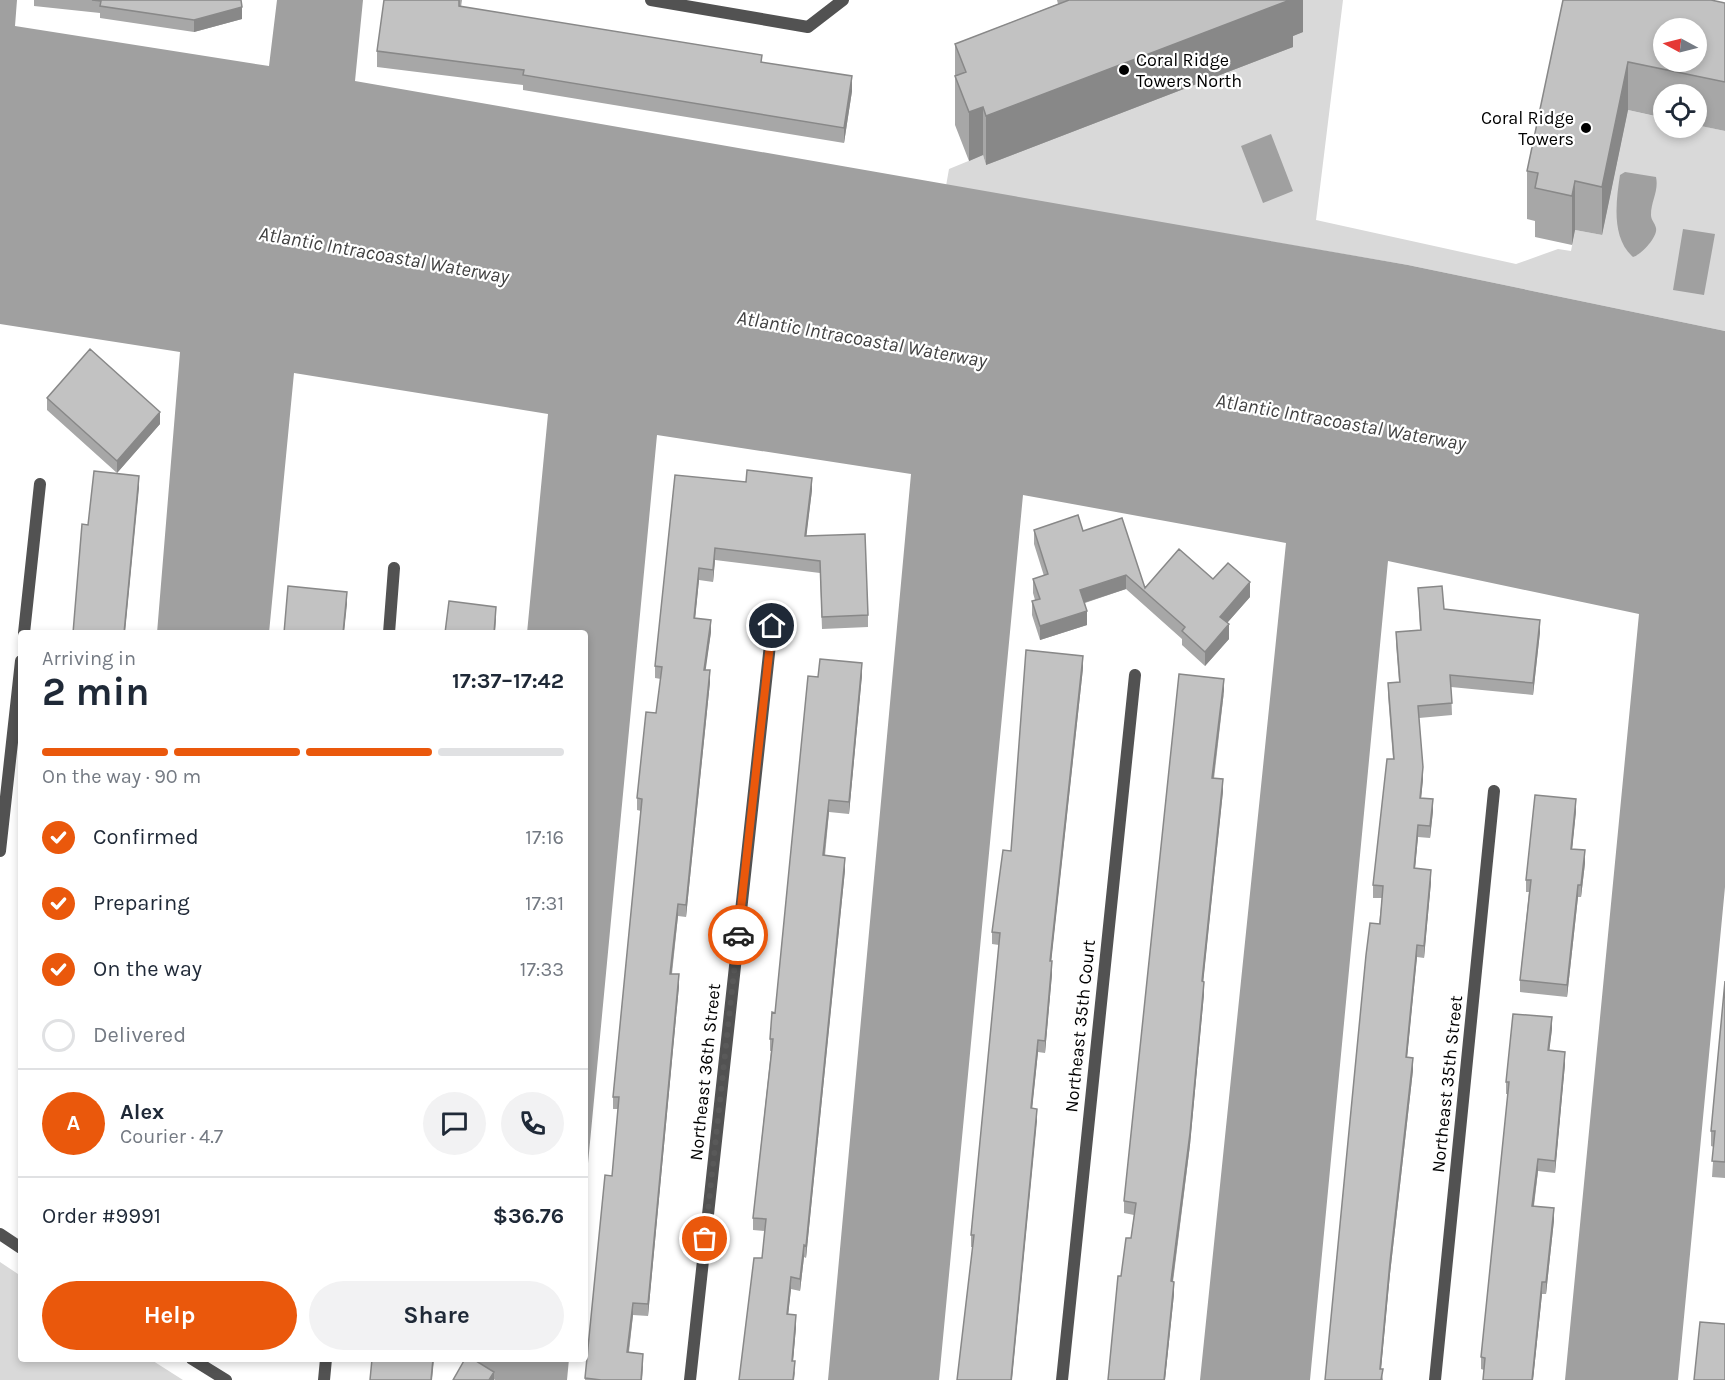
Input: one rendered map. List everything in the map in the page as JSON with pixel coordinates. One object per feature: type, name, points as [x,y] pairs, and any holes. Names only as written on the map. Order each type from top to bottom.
[{"type":"street","points":[[651,0],[808,27],[843,0]]},
{"type":"street","points":[[24,630],[40,484]]},
{"type":"street","points":[[389,630],[394,568]]},
{"type":"street","name":"Northeast 36th Street","points":[[690,1380],[772,626]]},
{"type":"street","name":"Northeast 35th Court","points":[[1062,1380],[1135,675]]},
{"type":"street","points":[[0,851],[18,688]]},
{"type":"street","name":"Northeast 35th Street","points":[[1435,1380],[1494,791]]},
{"type":"street","points":[[0,1234],[18,1246]]},
{"type":"street","points":[[197,1362],[226,1380]]},
{"type":"street","points":[[324,1380],[326,1362]]},
{"type":"shaded area","points":[[1299,0],[1343,0],[1316,220],[1516,264],[1558,249],[1571,251],[1575,230],[1602,235],[1628,110],[1653,116],[1653,138],[1707,138],[1707,127],[1725,131],[1725,331],[1408,265],[946,186],[949,169],[983,155],[986,165],[1289,37]]},
{"type":"shaded area","points":[[0,1262],[18,1274],[18,1362],[155,1362],[183,1380],[0,1380]]},
{"type":"water","name":"Atlantic Intracoastal Waterway","points":[[0,0],[17,0],[15,26],[269,66],[277,0],[363,0],[355,81],[1408,265],[1725,331],[1725,887],[1678,1380],[1565,1380],[1639,614],[1388,561],[1310,1380],[1200,1380],[1286,543],[1023,495],[939,1380],[828,1380],[911,474],[657,435],[588,1163],[588,630],[527,630],[548,414],[294,373],[269,630],[157,630],[180,352],[0,324]]},
{"type":"water","points":[[1271,134],[1293,191],[1263,203],[1241,146]]},
{"type":"water","points":[[1625,172],[1656,177],[1657,182],[1651,215],[1656,232],[1648,245],[1633,257],[1621,240],[1618,230],[1617,196],[1620,175]]},
{"type":"water","points":[[1683,229],[1715,234],[1704,295],[1673,290]]},
{"type":"water","points":[[473,1362],[569,1362],[567,1380],[495,1380]]},
{"type":"building","points":[[92,0],[241,0],[242,7],[194,20],[100,6],[101,1]]},
{"type":"building","points":[[384,0],[459,0],[459,6],[762,55],[761,62],[852,76],[844,128],[523,75],[524,70],[377,51]]},
{"type":"building","points":[[1069,0],[1290,0],[986,116],[983,107],[969,112],[955,76],[966,72],[955,44]]},
{"type":"building","name":"Coral Ridge Towers","points":[[1563,0],[1711,0],[1725,3],[1725,82],[1676,72],[1707,72],[1707,18],[1653,18],[1653,67],[1628,62],[1602,187],[1575,181],[1572,196],[1535,188],[1538,173],[1527,171]]},
{"type":"building","points":[[90,349],[160,412],[117,461],[47,398]]},
{"type":"building","points":[[747,470],[812,478],[805,536],[865,534],[868,615],[822,617],[820,561],[715,548],[713,570],[699,568],[694,618],[711,620],[704,670],[710,670],[686,905],[678,904],[670,974],[679,974],[648,1304],[633,1303],[627,1352],[643,1354],[641,1380],[585,1378],[605,1175],[612,1176],[619,1097],[613,1097],[642,799],[637,798],[646,712],[656,713],[662,667],[655,666],[675,475],[746,482]]},
{"type":"building","points":[[94,471],[139,476],[124,630],[73,630],[82,524],[88,525]]},
{"type":"building","points":[[1078,515],[1083,531],[1122,518],[1145,588],[1179,549],[1213,579],[1228,563],[1250,582],[1220,617],[1229,624],[1205,652],[1182,631],[1185,627],[1126,575],[1080,590],[1087,611],[1040,626],[1032,601],[1040,599],[1033,579],[1048,574],[1034,530]]},
{"type":"building","points":[[288,586],[347,592],[343,630],[284,630]]},
{"type":"building","points":[[1442,586],[1444,609],[1540,620],[1533,683],[1450,675],[1452,703],[1418,706],[1423,767],[1420,798],[1433,799],[1430,826],[1418,825],[1414,868],[1431,870],[1424,946],[1417,945],[1406,1057],[1413,1058],[1390,1262],[1380,1369],[1383,1369],[1381,1380],[1325,1380],[1366,955],[1370,923],[1380,924],[1383,886],[1373,885],[1387,759],[1394,759],[1388,683],[1400,682],[1396,632],[1421,630],[1418,588]]},
{"type":"building","points":[[449,601],[496,607],[494,630],[445,630]]},
{"type":"building","points":[[1026,650],[1083,656],[1050,961],[1052,961],[1045,1041],[1038,1040],[1031,1108],[1037,1109],[1011,1380],[957,1380],[974,1235],[971,1235],[1000,933],[992,932],[1003,850],[1011,851]]},
{"type":"building","points":[[820,659],[862,663],[849,802],[829,800],[823,855],[845,858],[806,1246],[804,1245],[800,1279],[791,1277],[787,1314],[796,1315],[792,1361],[795,1361],[793,1380],[739,1380],[754,1258],[762,1258],[766,1219],[753,1218],[773,1039],[770,1039],[772,1012],[775,1013],[808,676],[818,677]]},
{"type":"building","points":[[1179,674],[1224,679],[1212,778],[1223,779],[1202,981],[1204,982],[1190,1133],[1171,1281],[1174,1282],[1164,1380],[1108,1380],[1118,1276],[1121,1276],[1126,1238],[1131,1238],[1136,1203],[1124,1201]]},
{"type":"building","points":[[1535,795],[1576,799],[1571,849],[1585,850],[1581,885],[1578,885],[1567,985],[1520,980],[1531,880],[1526,880]]},
{"type":"building","points":[[1725,981],[1725,1162],[1712,1161],[1715,1131],[1711,1131]]},
{"type":"building","points":[[1513,1014],[1552,1017],[1548,1050],[1565,1052],[1555,1161],[1538,1159],[1532,1206],[1554,1208],[1546,1282],[1542,1282],[1532,1380],[1483,1380],[1485,1358],[1481,1357],[1509,1082],[1506,1082]]},
{"type":"building","points":[[1700,1322],[1725,1324],[1725,1380],[1694,1380]]},
{"type":"building","points":[[372,1362],[433,1362],[431,1380],[370,1380]]},
{"type":"building","points":[[463,1362],[478,1362],[494,1372],[489,1380],[453,1380]]},
{"type":"way so far","points":[[705,1239],[738,935]]},
{"type":"place","name":"Coral Ridge Towers North","points":[[1124,70]]},
{"type":"place","name":"Coral Ridge Towers","points":[[1586,128]]},
{"type":"route","points":[[738,935],[772,626]]}]
